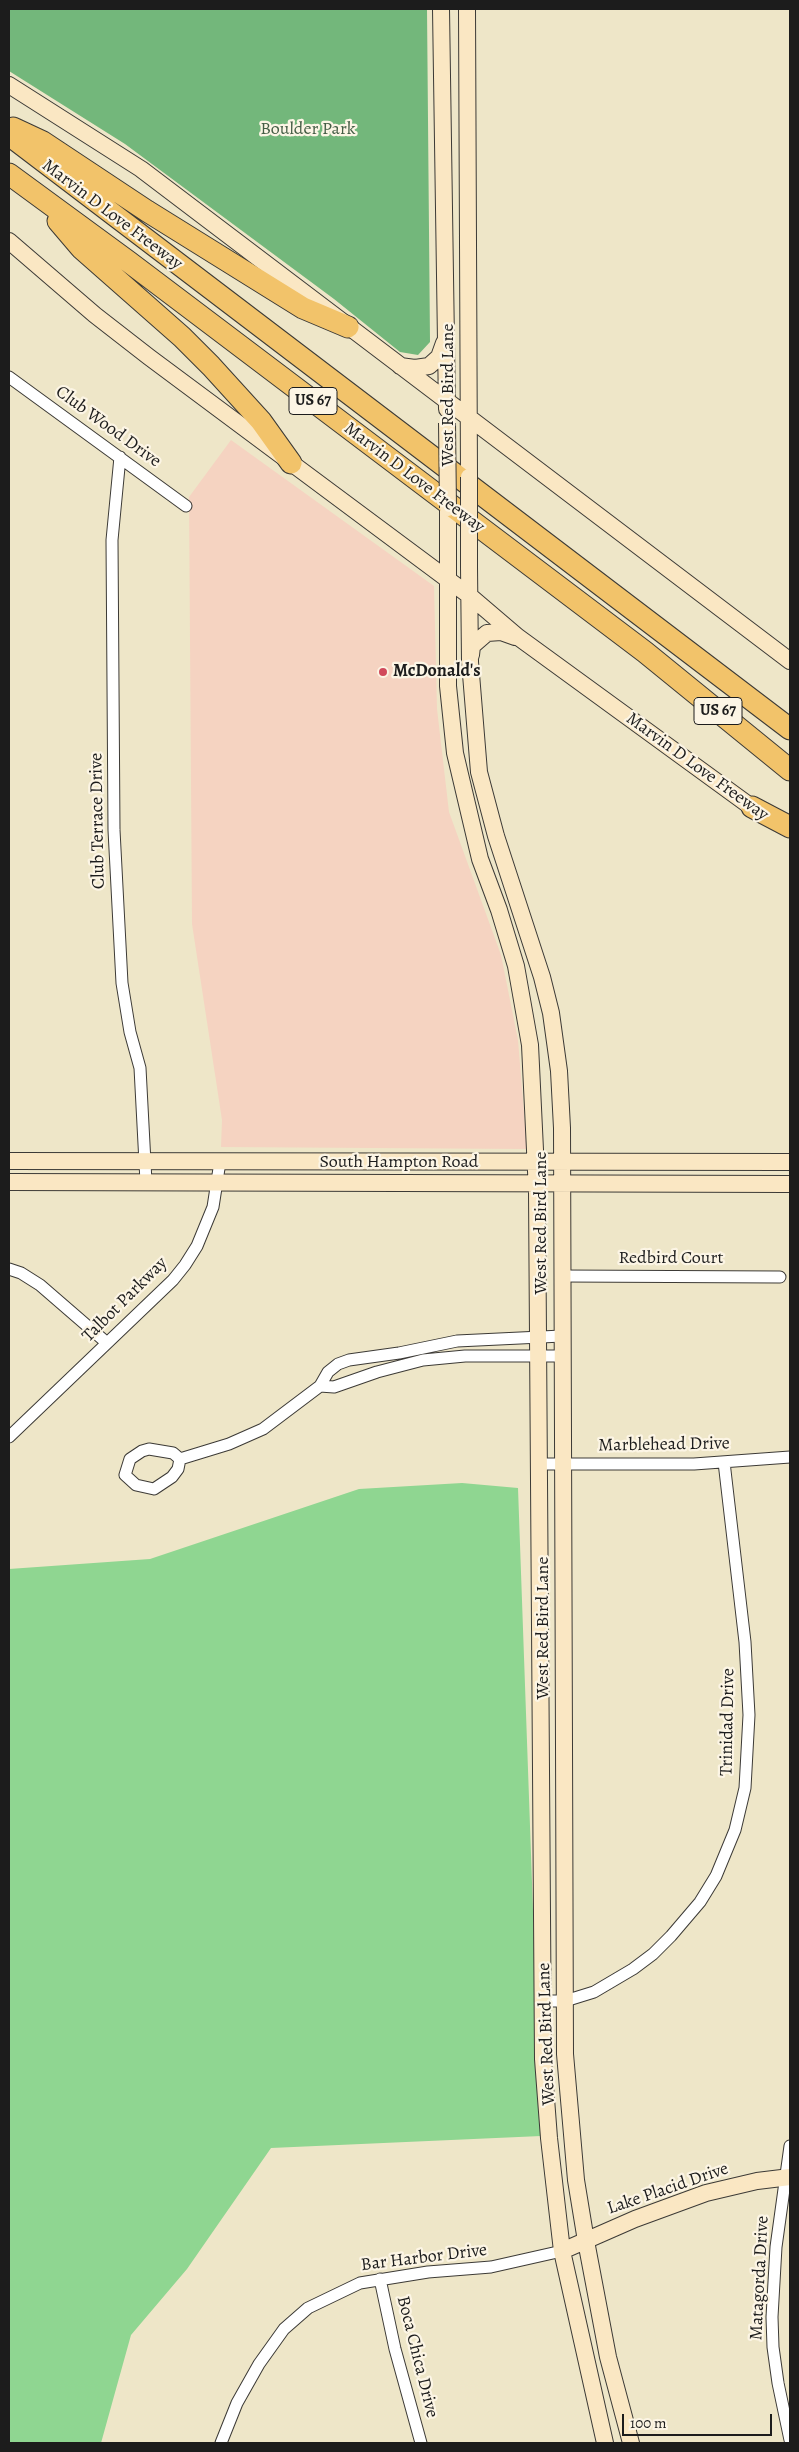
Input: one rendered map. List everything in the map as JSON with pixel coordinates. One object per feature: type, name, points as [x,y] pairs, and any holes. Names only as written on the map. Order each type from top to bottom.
[{"type":"highway","points":[[9,125],[43,142],[147,211],[303,308],[348,327]]},
{"type":"highway","name":"Marvin D Love Freeway","points":[[9,135],[790,728]]},
{"type":"highway","name":"Marvin D Love Freeway","points":[[9,174],[645,652],[790,770]]},
{"type":"highway","points":[[35,194],[81,248],[182,337],[211,366],[261,421],[291,463]]},
{"type":"highway","points":[[752,807],[790,827]]},
{"type":"main road","name":"West Red Bird Lane","points":[[441,9],[447,402],[448,686],[452,734],[459,775],[476,844],[510,946],[526,1014],[530,1045],[537,1163],[544,2059],[549,2138],[562,2251],[605,2443]]},
{"type":"main road","name":"West Red Bird Lane","points":[[468,9],[469,567],[470,662],[474,731],[479,772],[485,798],[532,940],[551,1013],[559,1071],[563,1356],[565,2054],[570,2121],[586,2241],[608,2357],[631,2443]]},
{"type":"main road","points":[[9,86],[141,169],[790,661]]},
{"type":"main road","points":[[442,138],[468,137]]},
{"type":"main road","name":"Marvin D Love Freeway","points":[[9,241],[94,315],[470,596],[518,637],[752,807],[790,837]]},
{"type":"main road","points":[[400,366],[415,368],[429,366],[439,357],[446,333]]},
{"type":"main road","points":[[470,662],[472,646],[487,633],[501,632],[518,637]]},
{"type":"main road","points":[[452,734],[474,731]]},
{"type":"main road","points":[[510,946],[532,940]]},
{"type":"main road","name":"South Hampton Road","points":[[9,1161],[790,1162]]},
{"type":"main road","name":"South Hampton Road","points":[[9,1182],[790,1184]]},
{"type":"main road","points":[[540,1503],[563,1503]]},
{"type":"main road","name":"Lake Placid Drive","points":[[562,2251],[635,2219],[706,2193],[757,2181],[787,2178]]},
{"type":"street","name":"Club Wood Drive","points":[[9,377],[186,506]]},
{"type":"street","name":"Club Terrace Drive","points":[[120,458],[112,540],[115,848],[122,983],[130,1032],[140,1068],[146,1182]]},
{"type":"street","name":"Talbot Parkway","points":[[9,1437],[173,1280],[185,1265],[197,1246],[213,1207],[220,1162]]},
{"type":"street","points":[[9,1269],[26,1275],[40,1285],[107,1343]]},
{"type":"street","name":"Redbird Court","points":[[562,1276],[780,1278]]},
{"type":"street","points":[[180,1459],[229,1444],[263,1429],[320,1386],[328,1372],[338,1364],[367,1356],[466,1340],[562,1336]]},
{"type":"street","points":[[466,1340],[466,1356]]},
{"type":"street","points":[[412,1350],[417,1362]]},
{"type":"street","points":[[367,1356],[376,1372]]},
{"type":"street","points":[[320,1386],[334,1387],[376,1372],[417,1362],[466,1356],[563,1356]]},
{"type":"street","points":[[163,1450],[177,1455],[180,1459],[178,1469],[172,1477],[154,1489],[136,1485],[125,1475],[130,1460],[142,1451],[163,1450]]},
{"type":"street","name":"Marblehead Drive","points":[[539,1464],[724,1462],[790,1457]]},
{"type":"street","name":"Trinidad Drive","points":[[543,2002],[565,2002],[594,1992],[633,1969],[671,1936],[700,1902],[716,1876],[735,1830],[745,1788],[749,1715],[745,1642],[724,1462]]},
{"type":"street","name":"Matagorda Drive","points":[[790,2146],[776,2247],[772,2317],[773,2347],[778,2383],[790,2440]]},
{"type":"street","name":"Bar Harbor Drive","points":[[221,2443],[237,2403],[259,2364],[284,2329],[308,2308],[344,2289],[360,2283],[428,2272],[491,2267],[562,2251]]},
{"type":"street","name":"Boca Chica Drive","points":[[380,2280],[395,2349],[421,2443]]},
{"type":"shaded area","points":[[231,440],[434,586],[437,709],[449,812],[501,955],[518,1040],[527,1149],[221,1147],[222,1120],[192,924],[189,497]]},
{"type":"green space","name":"Boulder Park","points":[[9,9],[427,9],[430,342],[418,355],[400,352],[334,299],[125,144],[9,71]]},
{"type":"green space","points":[[462,1483],[518,1488],[541,2136],[271,2148],[187,2269],[131,2335],[101,2443],[9,2443],[9,1569],[150,1559],[359,1489]]},
{"type":"place","name":"McDonald's","points":[[383,672]]}]
